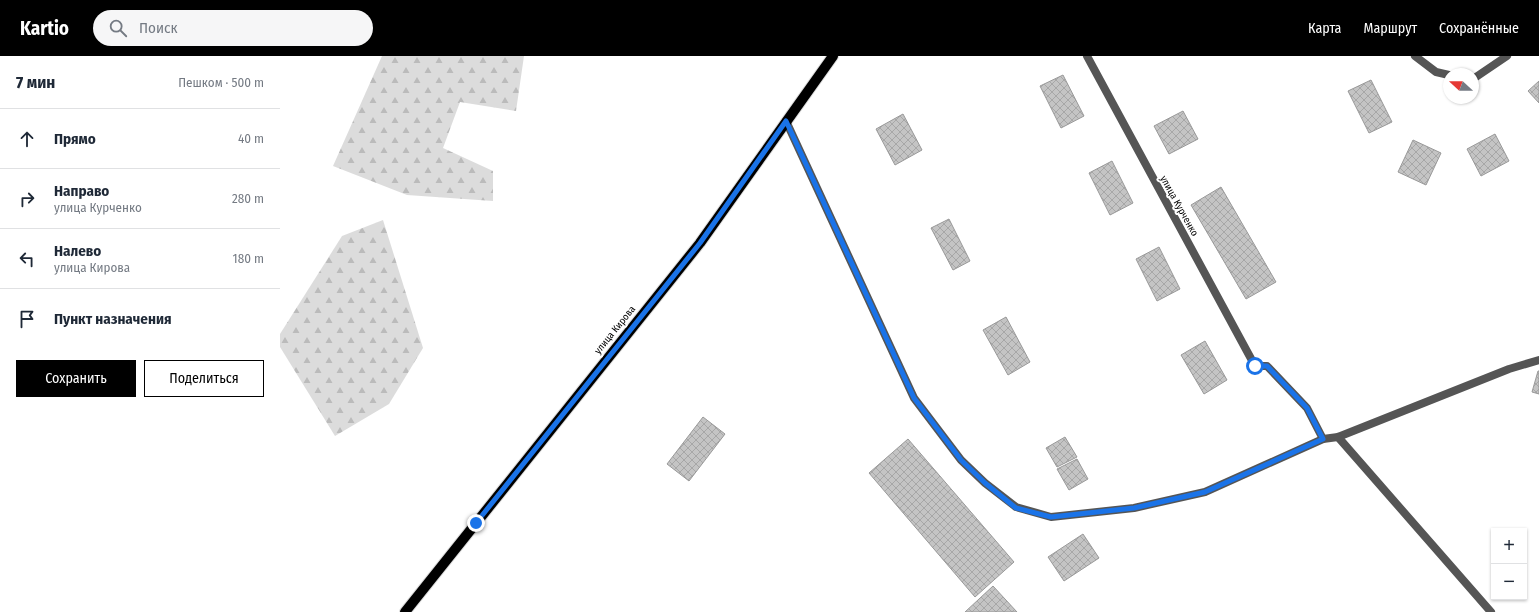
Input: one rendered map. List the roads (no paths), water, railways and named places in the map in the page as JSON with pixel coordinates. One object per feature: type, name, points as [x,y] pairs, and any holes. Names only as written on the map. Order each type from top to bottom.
[{"type":"main road","name":"улица Кирова","points":[[408,611],[700,243],[833,56]]},
{"type":"street","name":"улица Курченко","points":[[1087,56],[1255,366],[1267,366],[1307,408],[1323,439]]},
{"type":"street","points":[[1415,56],[1436,72],[1443,74]]},
{"type":"street","points":[[1479,75],[1507,56]]},
{"type":"street","points":[[786,121],[914,398],[961,460],[985,483],[1016,508],[1051,517],[1134,508],[1205,492],[1323,439],[1338,437],[1509,369],[1539,360]]},
{"type":"street","points":[[1338,437],[1492,612]]}]
